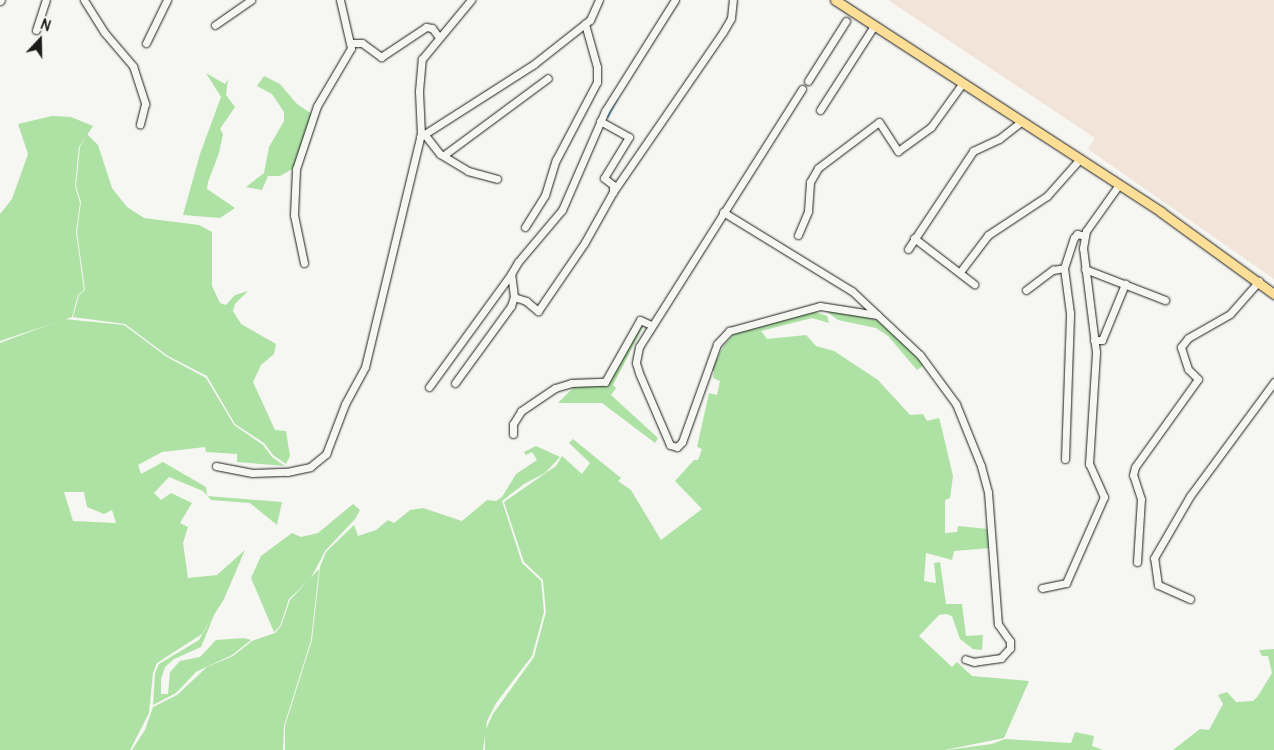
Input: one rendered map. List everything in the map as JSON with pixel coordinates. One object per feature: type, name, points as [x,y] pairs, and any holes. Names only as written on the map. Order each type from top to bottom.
[{"type":"main road","points":[[835,0],[1118,186],[1274,294]]},
{"type":"street","points":[[36,30],[46,0]]},
{"type":"street","points":[[84,0],[104,32],[133,66],[145,104],[140,124]]},
{"type":"street","points":[[146,42],[167,0]]},
{"type":"street","points":[[215,25],[251,0]]},
{"type":"street","points":[[304,263],[294,215],[298,160],[317,106],[350,53],[351,42],[340,0]]},
{"type":"street","points":[[216,466],[257,474],[287,472],[310,467],[326,454],[345,404],[365,367],[423,136],[421,63],[438,36],[471,0]]},
{"type":"street","points":[[423,136],[534,64],[585,24],[593,16],[599,0]]},
{"type":"street","points":[[429,387],[511,274],[562,210],[600,121],[676,0]]},
{"type":"street","points":[[514,297],[526,301],[538,311],[584,242],[613,192],[723,32],[731,18],[733,0]]},
{"type":"street","points":[[808,81],[846,21]]},
{"type":"street","points":[[525,226],[544,195],[556,160],[597,82],[597,67],[585,24]]},
{"type":"street","points":[[820,110],[874,26]]},
{"type":"street","points":[[351,42],[362,43],[381,57],[426,27],[432,28],[438,36]]},
{"type":"street","points":[[444,155],[548,78]]},
{"type":"street","points":[[798,234],[808,211],[810,182],[818,168],[879,122],[898,151],[932,128],[962,84]]},
{"type":"street","points":[[802,89],[651,324],[639,347],[636,363],[670,445],[677,447],[682,442],[717,344],[729,331],[820,306],[877,315]]},
{"type":"street","points":[[600,121],[629,137],[604,178],[614,185],[613,192]]},
{"type":"street","points":[[908,248],[973,151],[1000,139],[1021,122]]},
{"type":"street","points":[[423,136],[444,155],[468,171],[497,179]]},
{"type":"street","points":[[960,272],[988,235],[1047,196],[1079,160]]},
{"type":"street","points":[[1042,588],[1060,587],[1071,575],[1104,498],[1089,464],[1096,370],[1085,269],[1085,236],[1118,186]]},
{"type":"street","points":[[723,212],[828,273],[920,355],[949,392],[985,478],[990,505],[998,624],[1010,641],[1010,648],[1001,658],[974,662],[965,659]]},
{"type":"street","points":[[1065,458],[1066,352],[1070,313],[1064,268],[1074,238],[1077,234],[1085,236]]},
{"type":"street","points":[[914,238],[974,284]]},
{"type":"street","points":[[1026,290],[1053,270],[1064,268]]},
{"type":"street","points":[[1085,269],[1165,300]]},
{"type":"street","points":[[455,383],[507,311],[514,297],[511,274]]},
{"type":"street","points":[[1137,562],[1141,499],[1133,475],[1135,467],[1198,379],[1188,369],[1181,347],[1188,338],[1230,314],[1258,282]]},
{"type":"street","points":[[1094,340],[1102,340],[1125,284]]},
{"type":"street","points":[[513,434],[513,424],[520,411],[555,388],[571,383],[605,382],[640,320],[651,324]]},
{"type":"street","points":[[1190,599],[1158,585],[1154,558],[1194,489],[1274,382]]},
{"type":"shaded area","points":[[888,0],[1274,0],[1274,279],[1088,149],[1095,138]]},
{"type":"green space","points":[[206,73],[225,84],[228,79],[226,95],[235,107],[220,129],[223,134],[219,153],[207,189],[235,208],[220,218],[183,215],[200,154],[221,97]]},
{"type":"green space","points":[[264,76],[280,84],[297,104],[312,114],[294,168],[280,176],[268,176],[262,190],[246,187],[264,173],[269,147],[284,121],[284,112],[272,94],[257,86]]},
{"type":"green space","points":[[52,116],[71,117],[93,126],[79,147],[75,186],[80,203],[76,232],[84,290],[78,295],[72,317],[0,341],[0,214],[12,199],[28,154],[18,124]]},
{"type":"green space","points":[[87,134],[98,145],[112,188],[127,207],[144,218],[199,225],[212,232],[212,286],[220,303],[226,305],[235,295],[248,291],[235,304],[233,311],[241,324],[276,344],[274,354],[261,365],[253,382],[275,430],[286,431],[290,456],[286,464],[273,455],[264,443],[235,424],[207,376],[168,356],[125,324],[73,317],[79,295],[85,290],[77,232],[81,202],[76,186],[80,147]]},
{"type":"green space","points":[[822,308],[882,321],[924,365],[917,370],[888,336],[876,328],[838,320]]},
{"type":"green space","points":[[809,310],[827,316],[829,323],[812,318],[761,331],[767,339],[806,335],[816,346],[834,351],[878,380],[910,415],[923,414],[927,421],[939,418],[953,476],[950,498],[945,500],[945,533],[957,532],[958,526],[989,529],[990,548],[954,551],[952,560],[926,553],[924,581],[936,583],[934,563],[940,562],[946,604],[962,604],[966,636],[983,635],[982,650],[973,649],[960,639],[952,616],[946,614],[939,615],[919,636],[952,667],[957,662],[972,676],[1029,681],[1004,738],[945,750],[485,750],[485,731],[493,714],[534,657],[546,612],[543,580],[524,562],[504,502],[556,466],[562,456],[582,474],[590,463],[569,443],[573,439],[621,478],[618,481],[631,490],[661,540],[702,509],[675,481],[694,460],[698,460],[702,449],[697,447],[709,393],[717,395],[720,381],[713,378],[714,371],[711,370],[724,345],[736,332]]},
{"type":"green space","points":[[64,319],[124,325],[167,357],[206,378],[234,425],[263,445],[272,457],[285,466],[237,462],[237,454],[206,452],[205,447],[162,452],[138,465],[141,474],[163,462],[206,487],[207,495],[203,491],[169,477],[154,493],[161,500],[171,493],[192,503],[180,523],[188,527],[183,543],[188,578],[217,575],[245,550],[224,599],[202,634],[157,663],[153,673],[149,713],[130,750],[0,750],[0,343]],"holes":[[[64,492],[84,492],[87,507],[104,514],[112,510],[116,523],[73,521]]]},
{"type":"green space","points":[[641,323],[644,325],[613,385],[616,388],[611,395],[658,438],[655,443],[602,403],[558,403],[576,385],[605,384]]},
{"type":"green space","points":[[536,446],[560,457],[545,473],[524,484],[502,501],[522,563],[541,581],[544,612],[532,656],[496,703],[487,721],[483,750],[285,750],[285,726],[312,640],[320,567],[326,552],[354,525],[358,536],[376,530],[388,520],[394,523],[410,510],[423,508],[462,521],[487,500],[496,501],[502,497],[516,474],[537,460],[532,452],[526,455],[524,452]]},
{"type":"green space","points":[[207,496],[282,502],[277,525],[250,503],[211,500]]},
{"type":"green space","points":[[353,504],[360,510],[355,519],[325,551],[311,578],[289,599],[280,626],[274,632],[251,578],[261,556],[292,533],[301,537],[318,533]]},
{"type":"green space","points":[[319,569],[311,640],[284,726],[283,750],[132,750],[145,730],[153,707],[177,695],[207,667],[233,656],[252,641],[275,633],[281,626],[290,600]]},
{"type":"green space","points":[[215,613],[201,647],[174,659],[165,667],[161,679],[161,694],[168,694],[170,672],[180,661],[200,657],[216,640],[244,638],[251,640],[232,655],[196,672],[176,693],[153,705],[155,673],[159,664],[199,640]]},
{"type":"green space","points":[[1274,649],[1274,750],[1173,750],[1200,729],[1209,730],[1223,704],[1218,695],[1227,692],[1236,702],[1253,701],[1258,696],[1272,673],[1268,656],[1262,656],[1259,650]]},
{"type":"green space","points":[[1075,732],[1094,736],[1092,746],[1103,750],[947,750],[992,744],[1005,739],[1071,743]]},
{"type":"waterway","points":[[643,57],[679,0]]},
{"type":"waterway","points":[[608,117],[617,99]]}]
